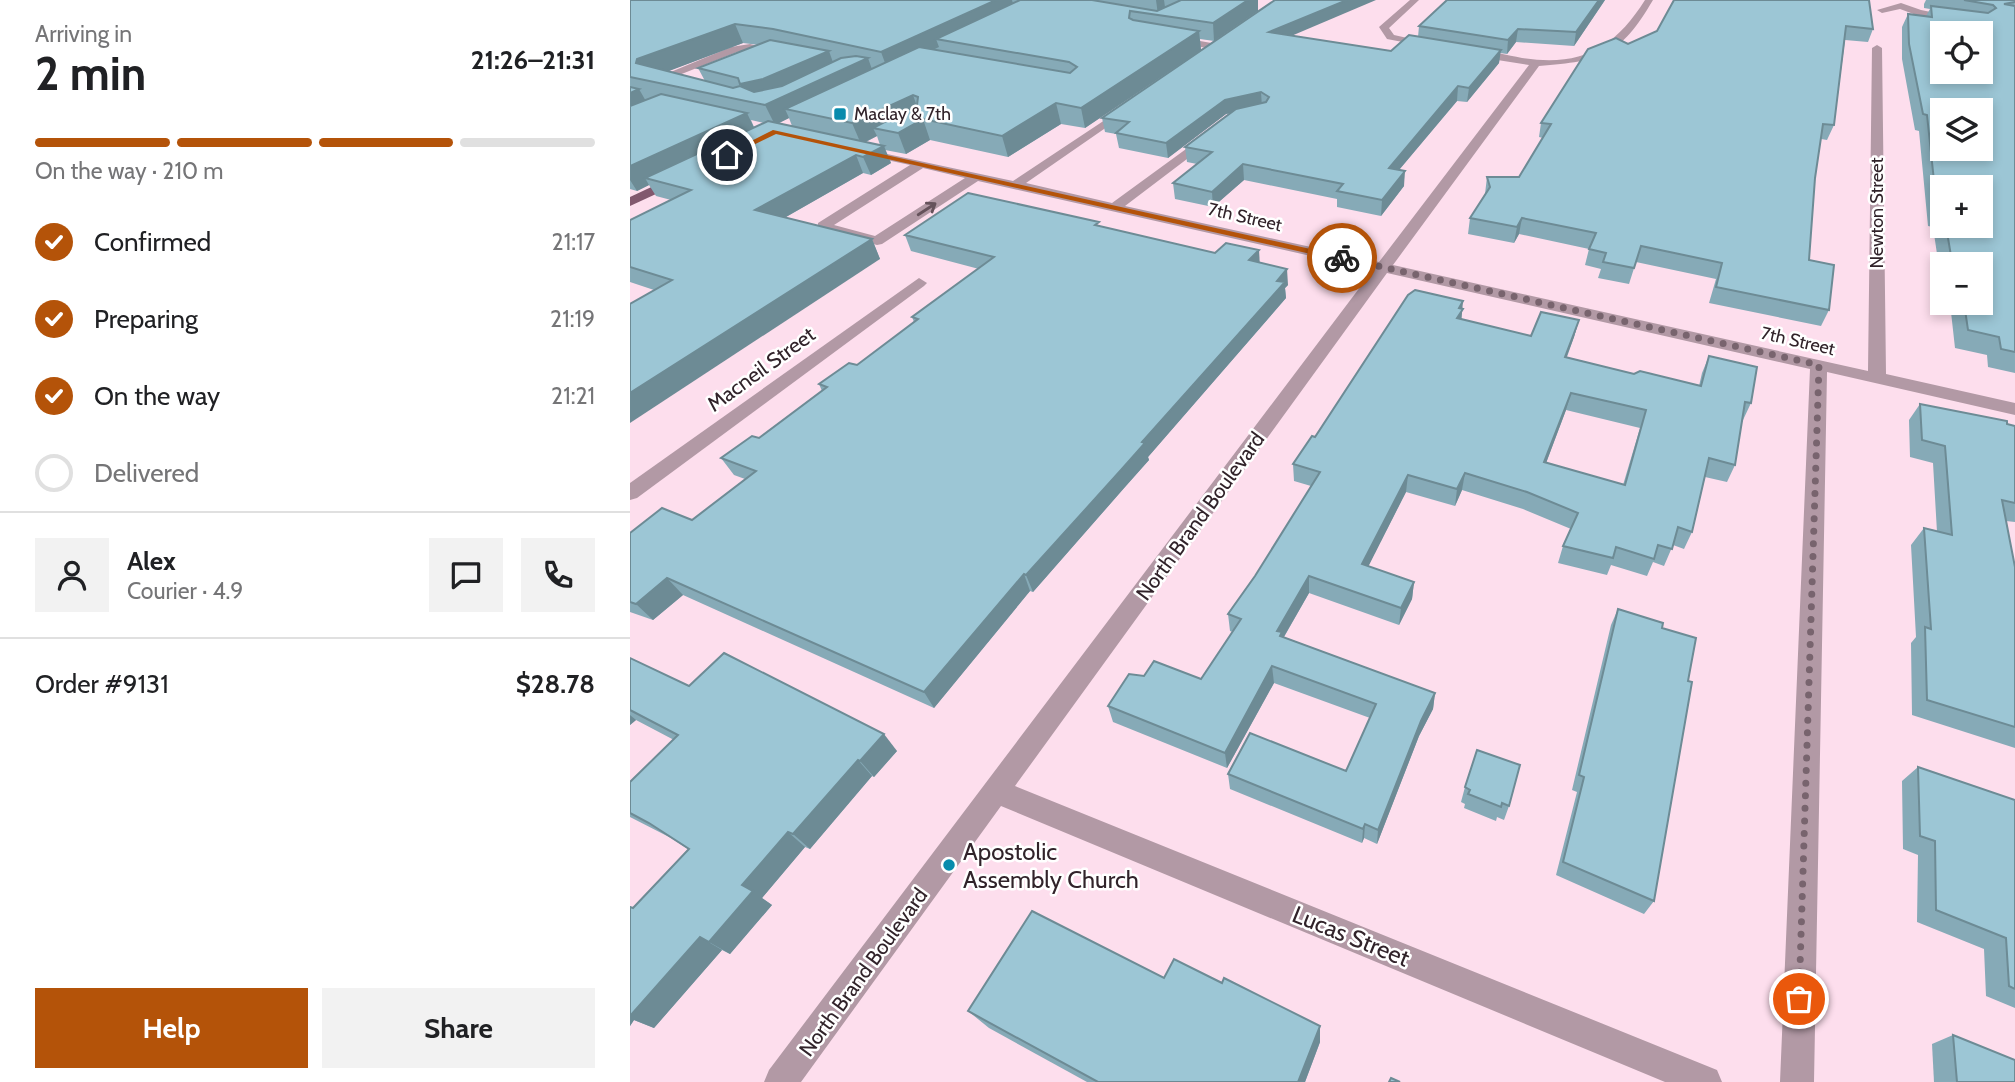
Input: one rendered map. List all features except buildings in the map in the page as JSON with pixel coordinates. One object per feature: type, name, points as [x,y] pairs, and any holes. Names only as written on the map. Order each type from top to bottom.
[{"type":"main road","points":[[630,202],[691,173]]},
{"type":"street","points":[[1415,0],[1384,27],[1390,37],[1439,48]]},
{"type":"street","points":[[1467,52],[1536,63],[1566,60],[1611,50],[1628,32],[1649,0]]},
{"type":"street","points":[[1882,10],[1900,3],[1919,13],[1968,20]]},
{"type":"street","points":[[1156,36],[1217,47]]},
{"type":"street","points":[[1206,54],[1228,39]]},
{"type":"street","points":[[677,87],[654,81],[735,49],[750,47],[792,56]]},
{"type":"street","name":"Newton Street","points":[[1877,48],[1877,378]]},
{"type":"street","points":[[754,64],[780,53]]},
{"type":"street","name":"North Brand Boulevard","points":[[781,1082],[1536,63]]},
{"type":"street","points":[[1015,185],[1138,100]]},
{"type":"street","points":[[1115,207],[1222,126]]},
{"type":"street","name":"7th Street","points":[[885,139],[856,150],[2015,409]]},
{"type":"street","points":[[921,164],[823,226],[877,241],[977,176]]},
{"type":"street","name":"Macneil Street","points":[[630,493],[919,283]]},
{"type":"street","points":[[1797,1082],[1819,365]]},
{"type":"street","name":"Lucas Street","points":[[996,791],[1705,1082]]},
{"type":"way so far","points":[[1342,258],[1819,365],[1799,999]]},
{"type":"place","name":"Maclay & 7th","points":[[840,114]]},
{"type":"place","name":"Apostolic Assembly Church","points":[[949,865]]},
{"type":"route","points":[[727,155],[775,132],[1342,258]]}]
